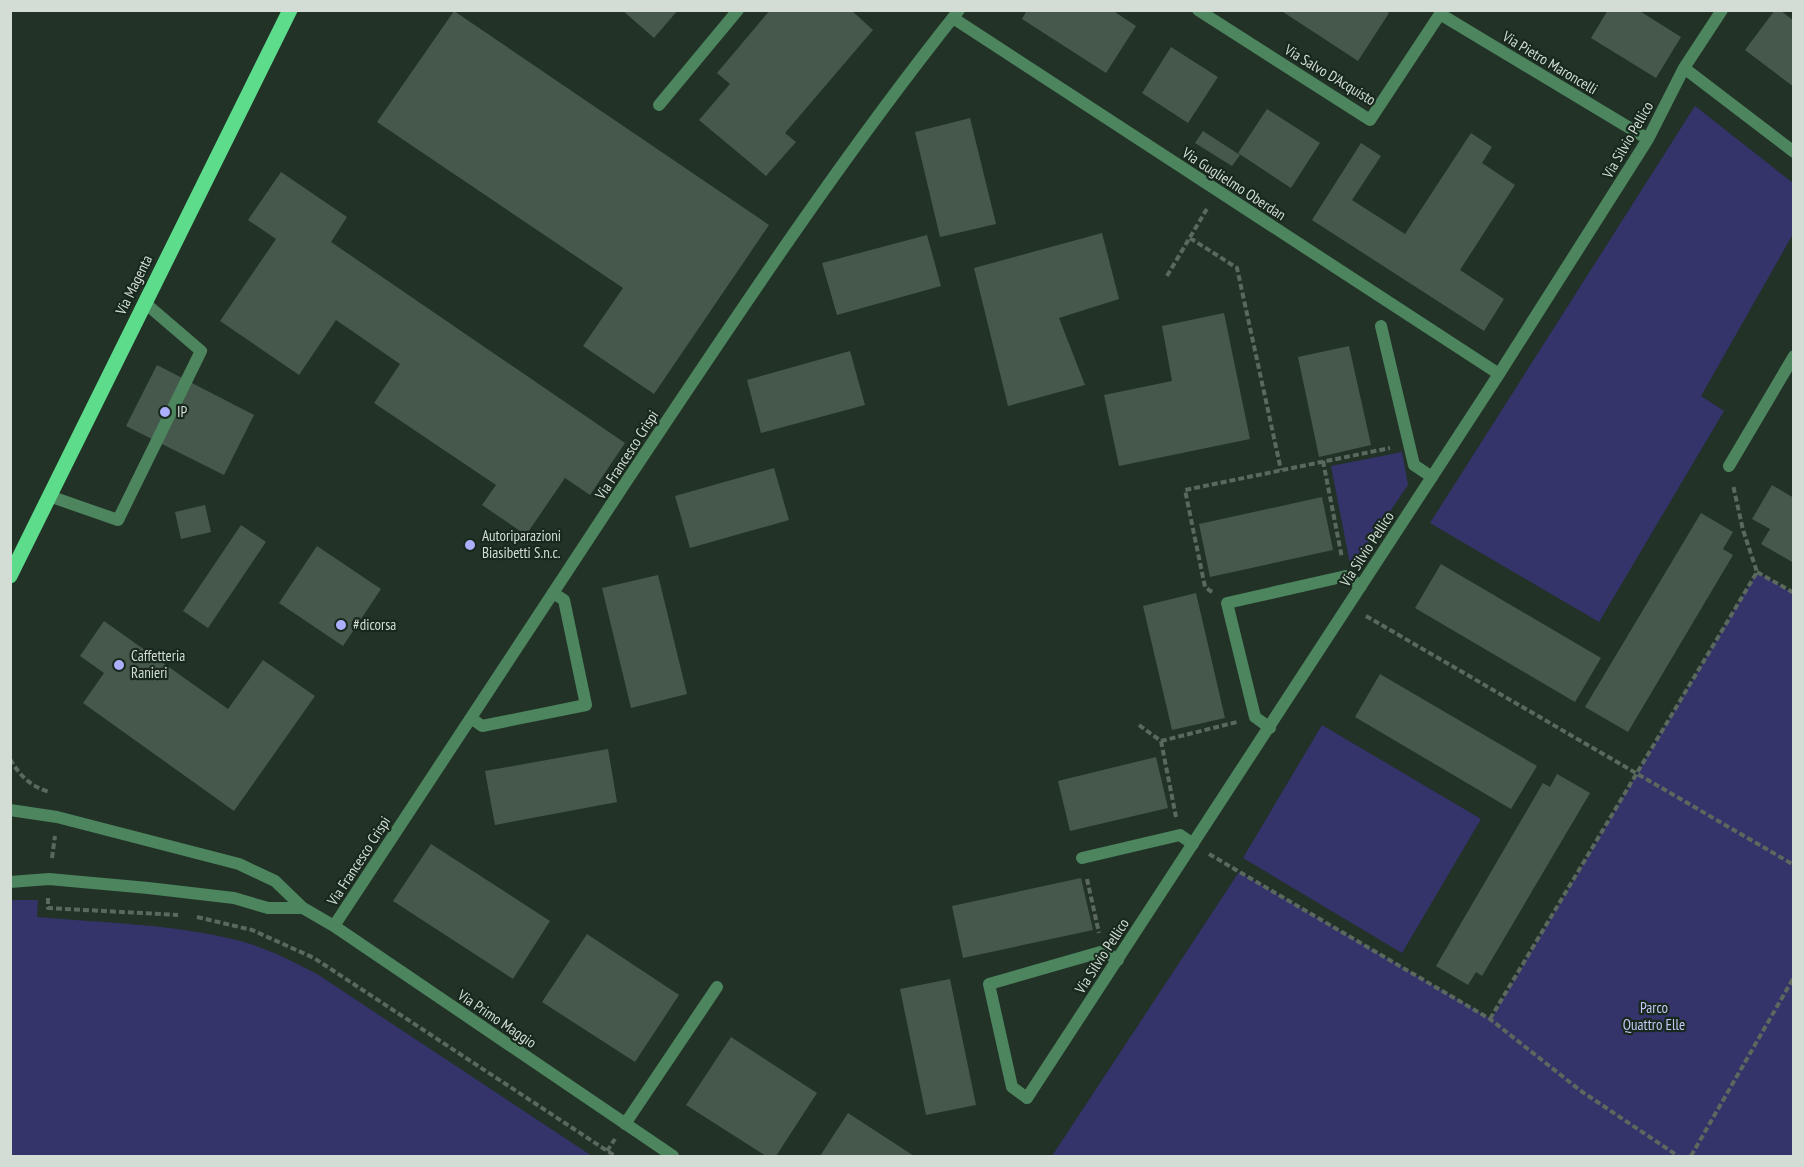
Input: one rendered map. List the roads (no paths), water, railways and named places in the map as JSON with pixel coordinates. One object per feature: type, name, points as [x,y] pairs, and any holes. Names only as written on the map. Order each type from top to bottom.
[{"type":"main road","name":"Via Magenta","points":[[10,576],[290,10]]},
{"type":"street","points":[[659,105],[738,10]]},
{"type":"street","name":"Via Salvo D'Acquisto","points":[[1198,10],[1370,120],[1442,12]]},
{"type":"street","name":"Via Silvio Pellico","points":[[1118,960],[1104,951],[989,984],[1012,1088],[1028,1098],[1270,728],[1499,374],[1648,139],[1684,68],[1722,10]]},
{"type":"street","name":"Via Pietro Maroncelli","points":[[1442,12],[1648,139]]},
{"type":"street","name":"Via Guglielmo Oberdan","points":[[956,14],[1218,191],[1499,374]]},
{"type":"street","name":"Via Francesco Crispi","points":[[334,926],[723,336],[812,206],[895,91],[956,14]]},
{"type":"street","points":[[1684,68],[1794,152]]},
{"type":"street","points":[[49,496],[118,520],[124,509],[201,351],[145,303]]},
{"type":"street","points":[[1381,326],[1414,465],[1432,477]]},
{"type":"street","points":[[1729,466],[1794,356]]},
{"type":"street","points":[[1270,728],[1255,717],[1227,603],[1346,576],[1361,586]]},
{"type":"street","points":[[471,718],[482,726],[586,705],[564,600],[553,593]]},
{"type":"street","name":"Via Primo Maggio","points":[[10,810],[57,818],[239,864],[275,881],[303,908],[334,926],[673,1156]]},
{"type":"street","points":[[1082,858],[1180,835],[1193,844]]},
{"type":"street","points":[[10,882],[49,879],[234,897],[268,908],[303,908]]},
{"type":"street","points":[[625,1124],[717,987]]},
{"type":"place","name":"IP","points":[[165,412]]},
{"type":"place","name":"Autoriparazioni Biasibetti S.n.c.","points":[[470,545]]},
{"type":"place","name":"#dicorsa","points":[[341,625]]},
{"type":"place","name":"Caffetteria Ranieri","points":[[119,665]]},
{"type":"park label","name":"Parco Quattro Elle","points":[[1654,1016]]}]
